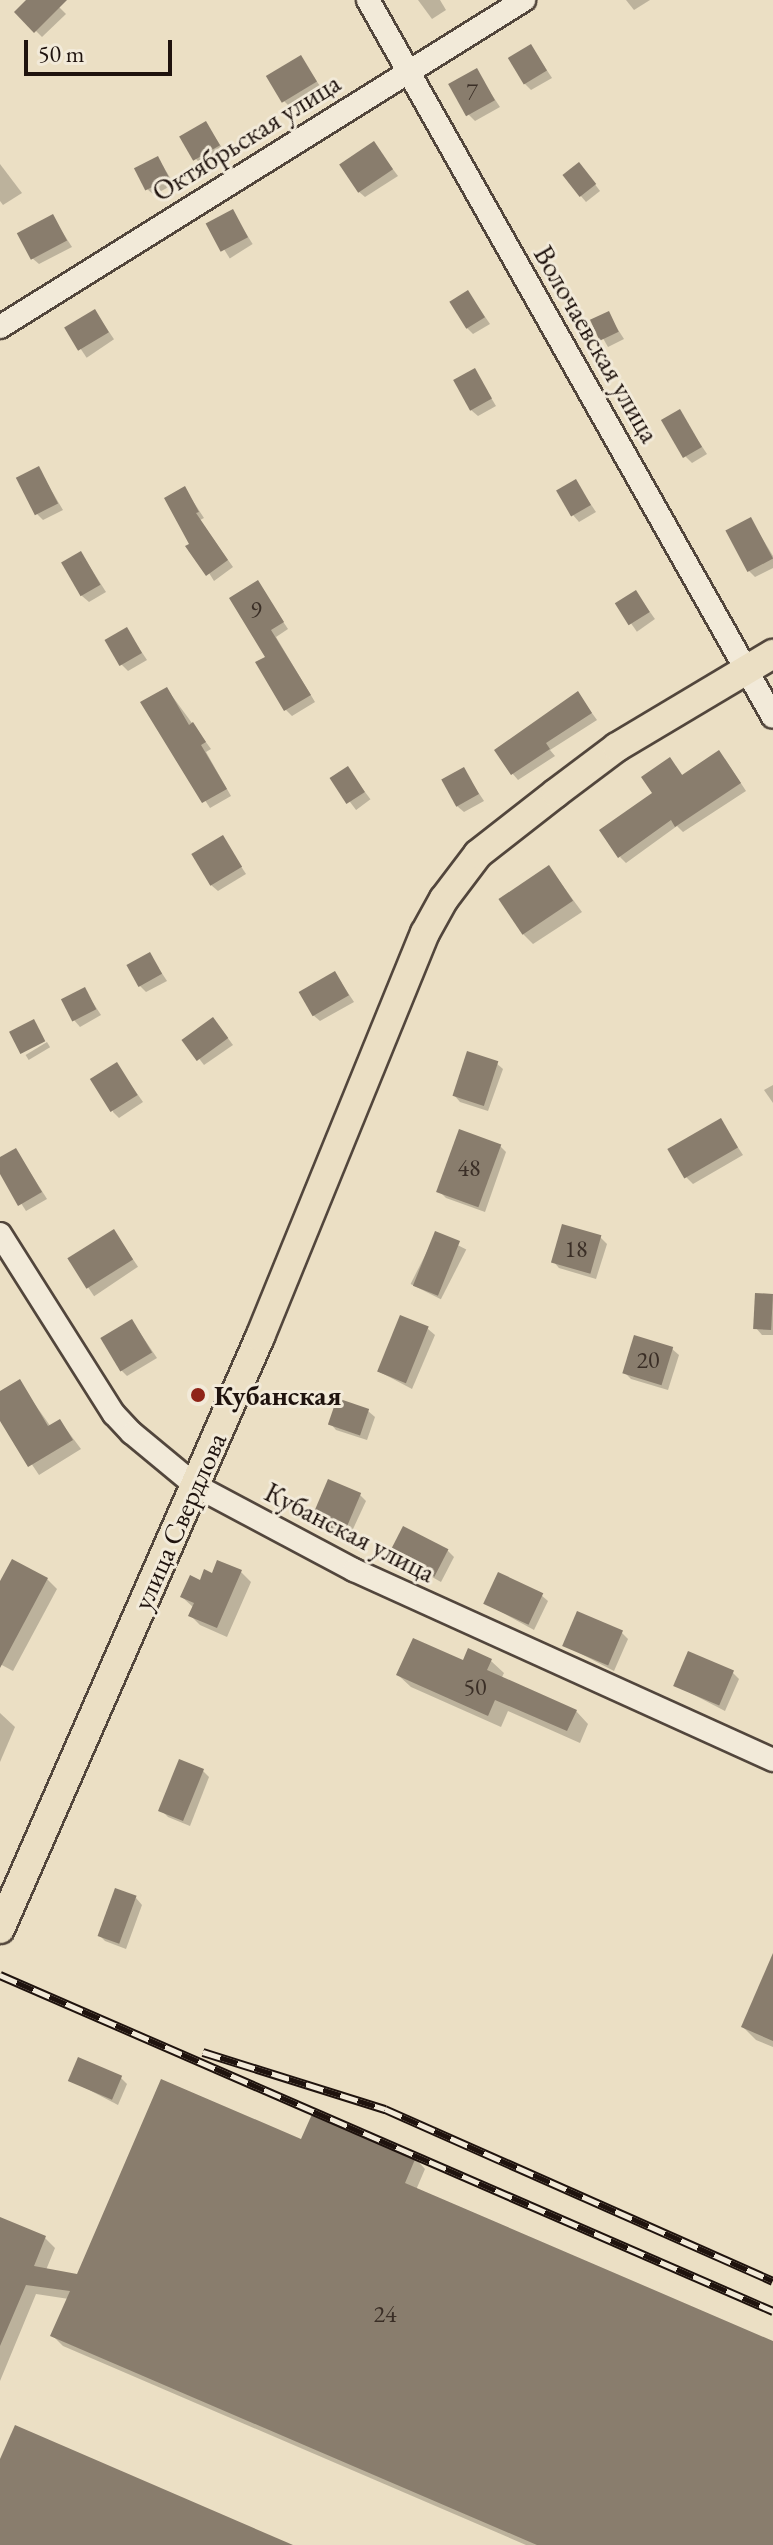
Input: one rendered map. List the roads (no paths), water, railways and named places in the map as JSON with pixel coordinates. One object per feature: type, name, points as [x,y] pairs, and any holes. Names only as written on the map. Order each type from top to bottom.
[{"type":"main road","name":"улица Свердлова","points":[[0,1929],[196,1486],[425,933],[462,872],[497,837],[617,747],[773,654]]},
{"type":"street","name":"Волочаевская улица","points":[[368,0],[773,717]]},
{"type":"street","name":"Октябрьская улица","points":[[0,327],[524,0]]},
{"type":"street","name":"Кубанская улица","points":[[0,1234],[114,1414],[132,1433],[196,1486],[367,1576],[773,1760]]},
{"type":"railway","points":[[0,1975],[773,2311]]},
{"type":"railway","points":[[203,2052],[385,2109],[773,2281]]},
{"type":"place","name":"Кубанская","points":[[198,1395]]}]
